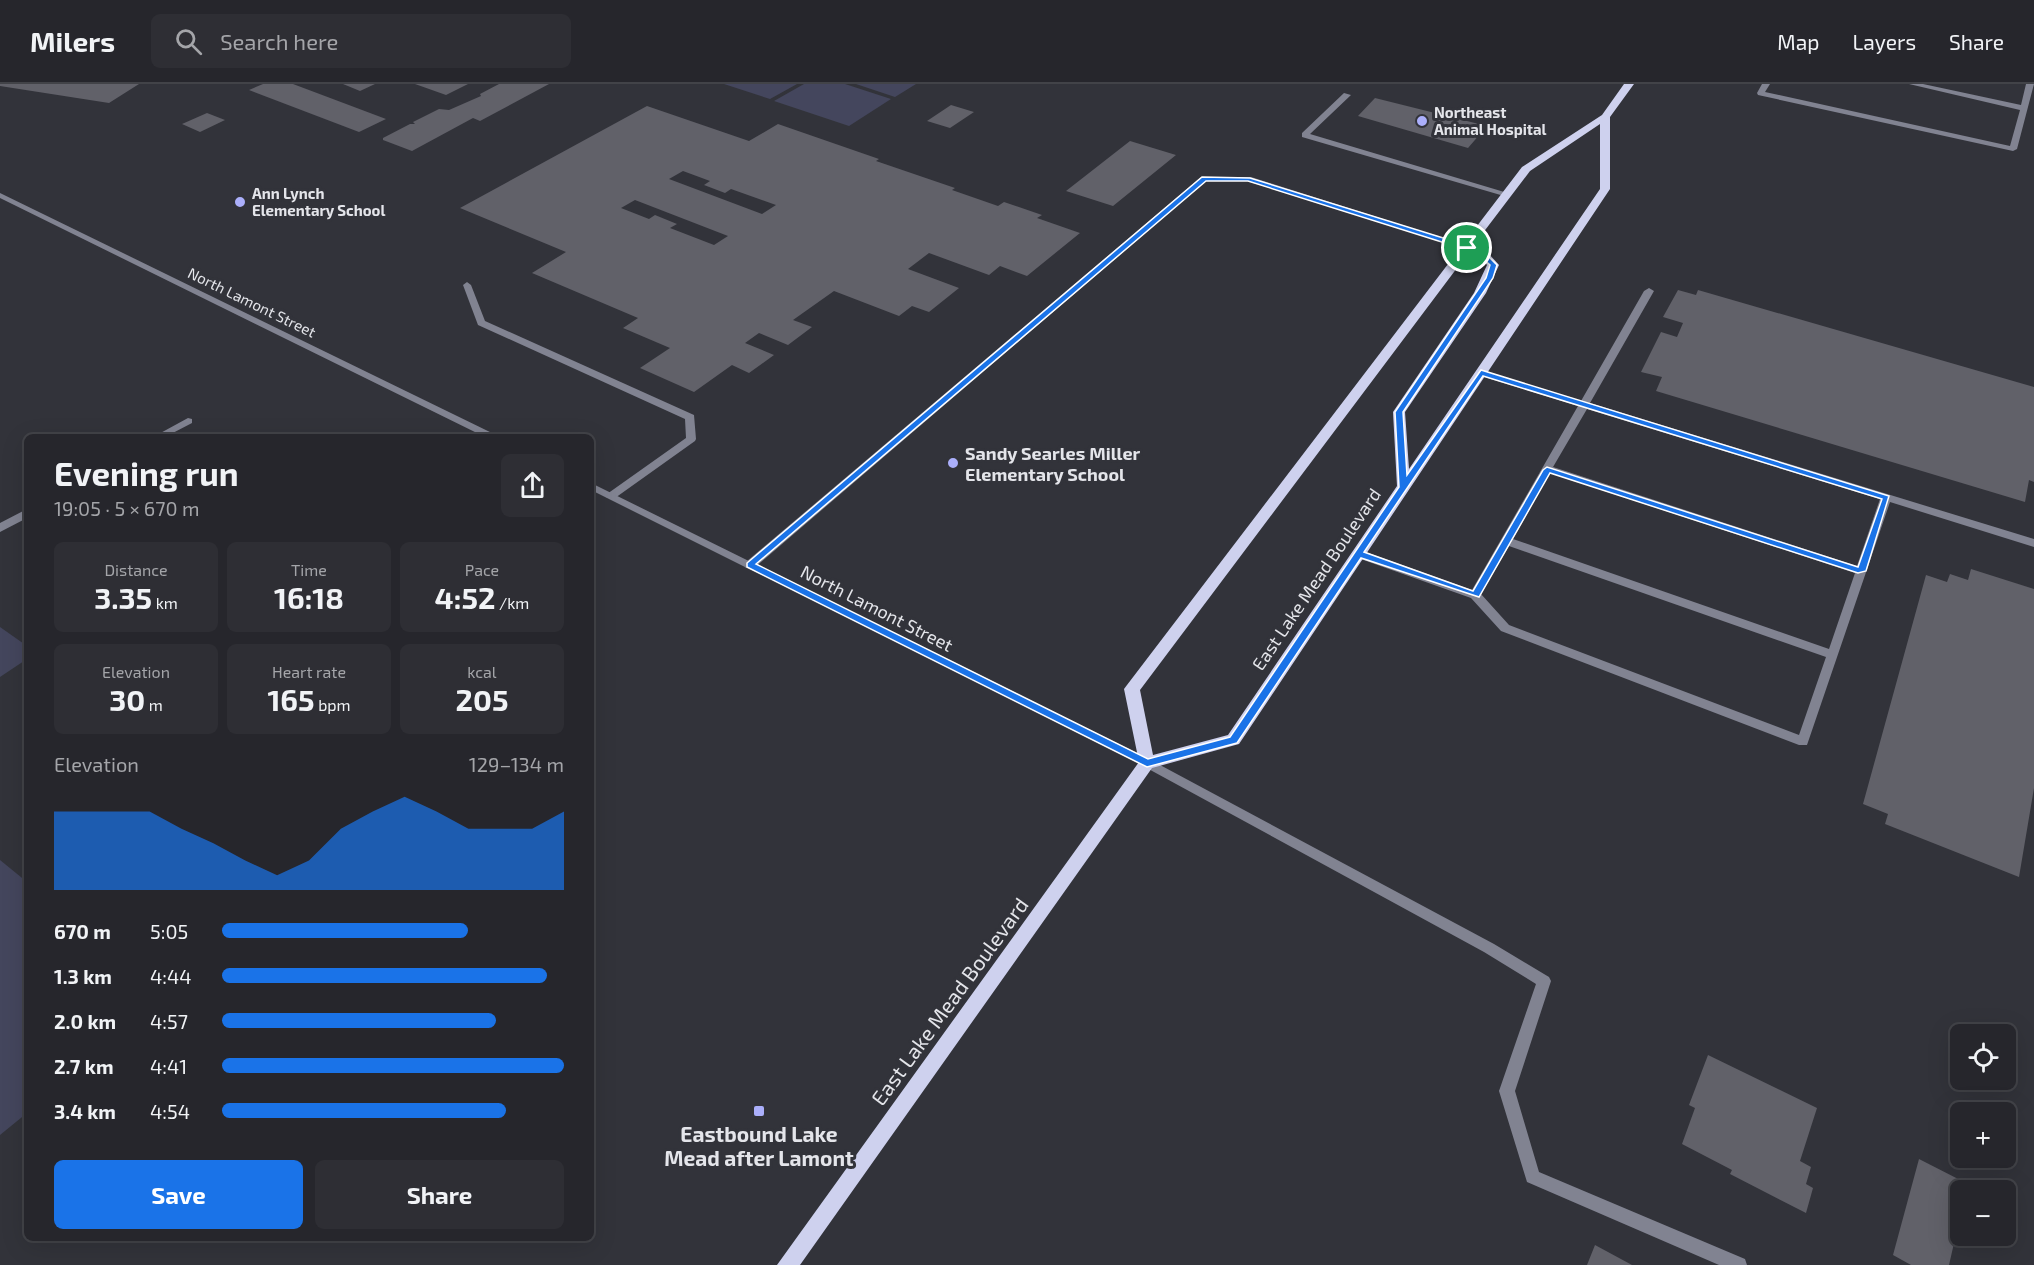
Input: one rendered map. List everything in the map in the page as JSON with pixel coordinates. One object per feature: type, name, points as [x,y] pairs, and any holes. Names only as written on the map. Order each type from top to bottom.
[{"type":"main road","points":[[1147,763],[1132,688],[1526,169],[1605,117],[1629,84]]},
{"type":"main road","name":"East Lake Mead Boulevard","points":[[787,1265],[1147,763],[1233,740],[1605,189],[1605,117]]},
{"type":"main road","points":[[1404,487],[1399,412],[1485,285],[1493,265],[1484,255],[1467,248]]},
{"type":"street","points":[[1766,84],[1761,93],[2013,149],[2030,84]]},
{"type":"street","points":[[1913,84],[2023,108]]},
{"type":"street","points":[[1347,95],[1305,135],[1507,194]]},
{"type":"street","points":[[750,565],[1204,179],[1248,179],[1467,248]]},
{"type":"street","name":"North Lamont Street","points":[[0,195],[486,434]]},
{"type":"street","points":[[467,285],[481,323],[690,417],[691,439],[611,496]]},
{"type":"street","points":[[1475,595],[1649,291]]},
{"type":"street","points":[[1481,373],[2034,543]]},
{"type":"street","points":[[164,434],[188,421]]},
{"type":"street","points":[[1547,470],[1861,571]]},
{"type":"street","name":"North Lamont Street","points":[[594,488],[1147,763],[1489,948],[1544,981],[1507,1091],[1533,1177],[1739,1265]]},
{"type":"street","points":[[1359,554],[1475,595],[1505,628],[1803,742],[1886,498]]},
{"type":"street","points":[[0,528],[24,515]]},
{"type":"street","points":[[1507,541],[1833,655]]},
{"type":"shaded area","points":[[724,84],[797,84],[770,99]]},
{"type":"shaded area","points":[[804,84],[845,84],[891,99],[849,126],[774,101]]},
{"type":"shaded area","points":[[856,84],[916,84],[895,97]]},
{"type":"shaded area","points":[[0,627],[24,644],[24,661],[0,677]]},
{"type":"shaded area","points":[[0,860],[24,880],[24,1115],[0,1135]]},
{"type":"building","points":[[0,84],[139,84],[109,103],[0,86]]},
{"type":"building","points":[[263,84],[293,84],[386,119],[359,132],[249,90]]},
{"type":"building","points":[[343,84],[375,84],[360,91]]},
{"type":"building","points":[[415,84],[468,84],[446,95]]},
{"type":"building","points":[[499,84],[549,84],[480,121],[473,118],[412,151],[383,140],[439,109],[449,110],[481,96],[480,94]]},
{"type":"building","name":"Northeast Animal Hospital","points":[[1375,98],[1487,126],[1468,148],[1358,116]]},
{"type":"building","points":[[951,105],[974,112],[950,128],[927,121]]},
{"type":"building","points":[[647,106],[749,141],[778,124],[879,159],[876,161],[955,188],[952,190],[998,206],[1004,202],[1042,215],[1037,218],[1080,233],[1027,276],[1000,266],[989,275],[929,253],[908,269],[959,288],[929,312],[912,306],[899,316],[834,291],[793,320],[812,327],[788,345],[759,333],[745,343],[774,355],[749,373],[732,365],[694,392],[640,368],[670,348],[623,328],[638,318],[532,273],[566,252],[460,208]],"holes":[[[683,171],[710,181],[704,185],[725,193],[731,189],[776,205],[762,214],[669,179]],[[635,200],[728,236],[714,245],[670,228],[677,224],[655,215],[649,219],[621,208]]]},
{"type":"building","points":[[207,113],[225,120],[200,132],[182,124]]},
{"type":"building","points":[[1130,141],[1176,155],[1113,206],[1066,191]]},
{"type":"building","points":[[1678,290],[1696,295],[1698,290],[2034,387],[2034,482],[2029,480],[2025,502],[1656,391],[1662,377],[1641,372],[1661,332],[1677,337],[1683,323],[1663,317]]},
{"type":"building","points":[[1971,569],[2034,589],[2034,788],[2019,877],[1885,824],[1888,814],[1863,804],[1926,575],[1947,582],[1950,574],[1968,580]]},
{"type":"building","points":[[1708,1055],[1817,1108],[1800,1161],[1811,1167],[1806,1184],[1813,1188],[1806,1213],[1730,1174],[1732,1170],[1682,1144],[1695,1108],[1689,1105]]},
{"type":"building","points":[[1919,1159],[1960,1180],[1950,1180],[1950,1246],[1953,1246],[1949,1265],[1911,1265],[1893,1255]]},
{"type":"building","points":[[1595,1245],[1632,1265],[1587,1265]]},
{"type":"place","name":"Northeast Animal Hospital","points":[[1422,121]]},
{"type":"place","name":"Ann Lynch Elementary School","points":[[240,202]]},
{"type":"place","name":"Sandy Searles Miller Elementary School","points":[[953,463]]},
{"type":"place","name":"Eastbound Lake Mead after Lamont","points":[[759,1111]]},
{"type":"route","points":[[1467,248],[1248,179],[1204,179],[750,565],[1147,763],[1233,740],[1404,487],[1481,373],[1886,498],[1861,571],[1547,470],[1475,595],[1359,554],[1404,487],[1399,412],[1490,278],[1493,265],[1484,255],[1467,248]]}]
